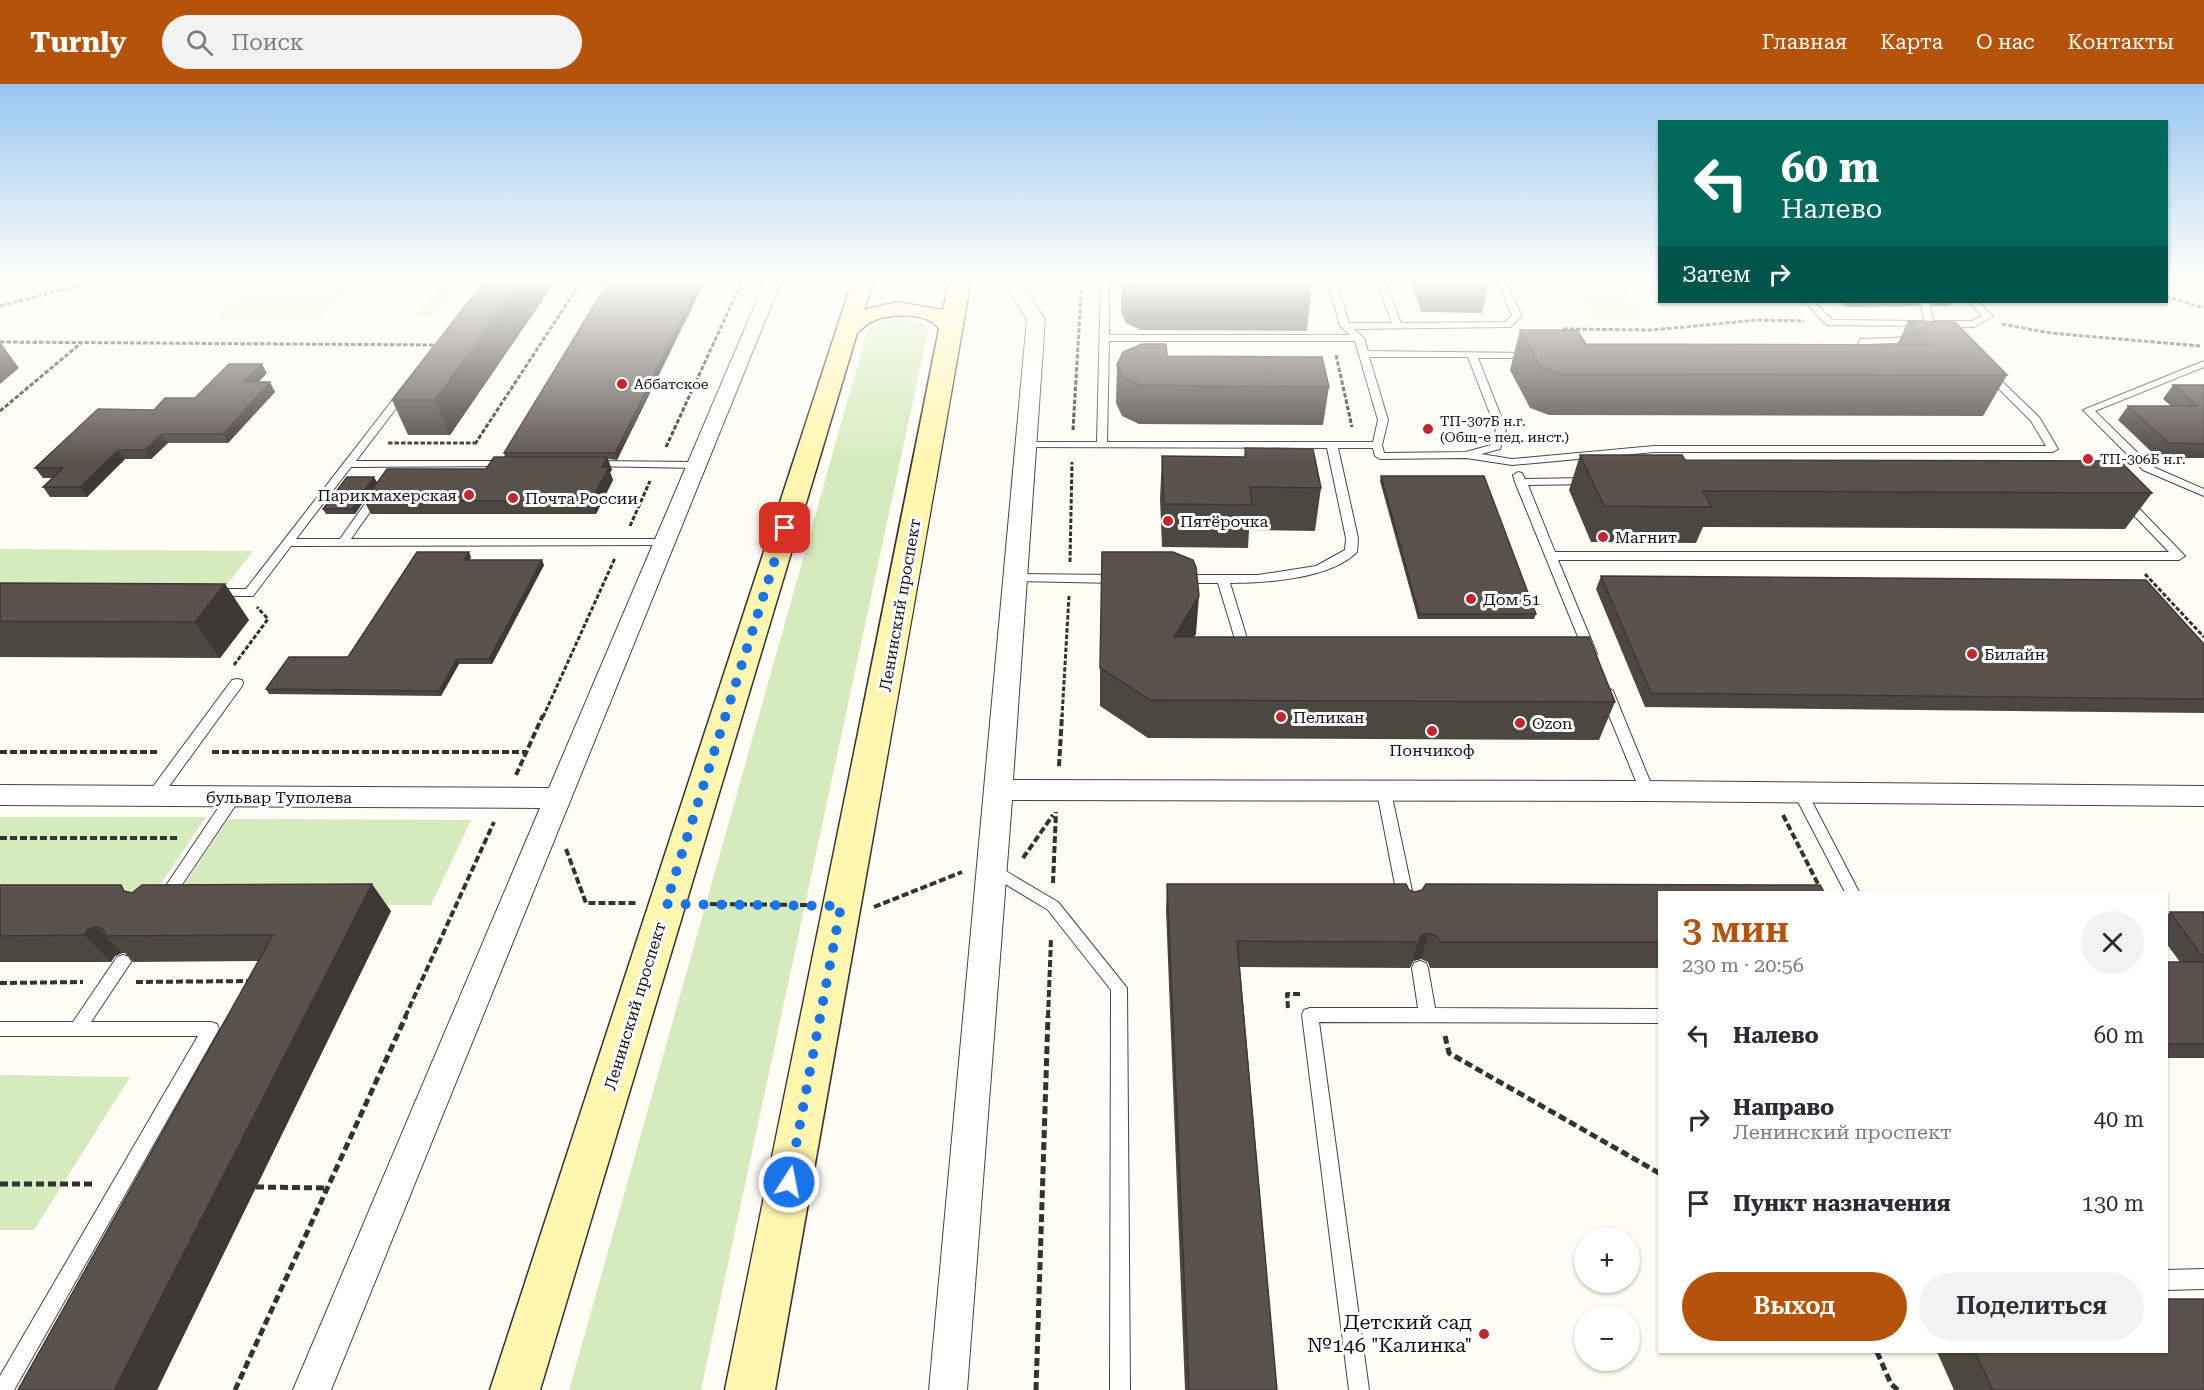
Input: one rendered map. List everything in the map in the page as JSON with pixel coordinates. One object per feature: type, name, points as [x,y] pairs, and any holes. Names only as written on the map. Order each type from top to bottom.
[{"type":"main road","name":"Ленинский проспект","points":[[515,1390],[845,340]]},
{"type":"main road","name":"Ленинский проспект","points":[[750,1390],[841,906],[866,792],[949,340]]},
{"type":"street","points":[[312,1390],[749,340]]},
{"type":"street","points":[[948,1390],[1034,340]]},
{"type":"street","points":[[999,790],[1057,801],[1384,792],[1647,791],[2204,796]]},
{"type":"street","name":"бульвар Туполева","points":[[0,795],[234,796],[555,805]]},
{"type":"lane","points":[[1102,445],[1104,340]]},
{"type":"lane","points":[[1360,340],[1383,420],[1377,445],[1380,456],[1466,455],[1512,462],[1654,449],[2053,449],[2036,419],[1986,371],[1976,365]]},
{"type":"lane","points":[[1844,363],[1856,363],[1863,341],[1936,340],[1946,346]]},
{"type":"lane","points":[[203,593],[249,593],[440,345]]},
{"type":"lane","points":[[1364,354],[1551,355]]},
{"type":"lane","points":[[1466,455],[1496,447],[1501,429],[1472,355]]},
{"type":"lane","points":[[2204,364],[2088,410],[2147,468],[2204,493]]},
{"type":"lane","points":[[1026,445],[1377,445]]},
{"type":"lane","points":[[1164,579],[1258,579],[1319,569],[1351,552],[1352,538],[1332,445]]},
{"type":"lane","points":[[1512,462],[1552,555],[1587,654]]},
{"type":"lane","points":[[348,464],[392,473],[462,464],[520,464]]},
{"type":"lane","points":[[577,464],[698,465]]},
{"type":"lane","points":[[343,543],[392,473]]},
{"type":"lane","points":[[1520,482],[1604,482]]},
{"type":"lane","points":[[1552,555],[2179,556],[2114,489]]},
{"type":"lane","points":[[288,543],[664,542]]},
{"type":"lane","points":[[1015,578],[1129,579]]},
{"type":"lane","points":[[1223,579],[1244,649],[1268,649]]},
{"type":"lane","points":[[154,796],[237,683]]},
{"type":"lane","points":[[1603,683],[1647,791]]},
{"type":"lane","points":[[1384,792],[1408,911]]},
{"type":"lane","points":[[1801,794],[1851,891]]},
{"type":"lane","points":[[156,912],[234,796]]},
{"type":"lane","points":[[993,864],[1053,906],[1119,988],[1120,1390]]},
{"type":"lane","points":[[77,1029],[123,962]]},
{"type":"lane","points":[[1419,968],[1434,1016]]},
{"type":"lane","points":[[1359,1390],[1310,1015],[1658,1016]]},
{"type":"lane","points":[[0,1029],[211,1029],[3,1390]]},
{"type":"lane","points":[[2168,1280],[2204,1279]]},
{"type":"path","points":[[462,464],[543,340]]},
{"type":"path","points":[[1036,1390],[1057,801],[1070,578],[1072,445],[1078,340]]},
{"type":"path","points":[[1332,340],[1353,429]]},
{"type":"path","points":[[1551,355],[1548,345],[1553,340]]},
{"type":"path","points":[[2132,340],[2204,346]]},
{"type":"path","points":[[0,342],[440,345]]},
{"type":"path","points":[[0,411],[82,342]]},
{"type":"path","points":[[1073,427],[1101,427]]},
{"type":"path","points":[[388,443],[476,443]]},
{"type":"path","points":[[2129,556],[2204,637]]},
{"type":"path","points":[[233,667],[268,619],[250,599]]},
{"type":"path","points":[[0,752],[526,753]]},
{"type":"path","points":[[555,805],[586,903],[877,907],[993,864],[1023,859],[1057,801]]},
{"type":"path","points":[[235,1390],[499,812]]},
{"type":"path","points":[[1783,816],[1821,891]]},
{"type":"path","points":[[0,837],[184,838]]},
{"type":"path","points":[[1289,1018],[1287,994],[1310,994]]},
{"type":"path","points":[[1434,1016],[1449,1053],[1658,1172]]},
{"type":"path","points":[[0,1184],[122,1184]]},
{"type":"path","points":[[256,1187],[327,1188]]},
{"type":"path","points":[[1877,1353],[1891,1384],[1898,1390]]},
{"type":"green space","points":[[865,340],[926,340],[701,1390],[569,1390]]},
{"type":"green space","points":[[0,549],[253,551],[227,585],[0,584]]},
{"type":"green space","points":[[0,817],[206,817],[147,904],[0,904]]},
{"type":"green space","points":[[228,819],[471,820],[431,905],[171,905]]},
{"type":"green space","points":[[0,1075],[130,1077],[34,1230],[0,1230]]},
{"type":"building","points":[[439,340],[479,340],[435,400],[392,400]]},
{"type":"building","points":[[573,340],[672,340],[615,453],[504,453]]},
{"type":"building","points":[[1526,340],[1583,340],[1586,344],[1930,345],[1925,340],[1973,340],[2007,375],[1561,374],[1541,367]]},
{"type":"building","points":[[1142,344],[1166,344],[1167,356],[1322,357],[1329,387],[1140,385],[1123,377],[1117,365],[1123,352]]},
{"type":"building","points":[[229,364],[262,364],[244,382],[270,382],[223,434],[162,434],[145,450],[118,450],[80,487],[43,487],[63,468],[35,468],[98,409],[154,410],[165,398],[195,398]]},
{"type":"building","points":[[2173,385],[2204,385],[2204,444],[2169,443],[2128,406],[2198,406]]},
{"type":"building","points":[[1245,448],[1313,449],[1321,488],[1250,487],[1252,505],[1164,504],[1162,456],[1246,457]]},
{"type":"building","points":[[1580,455],[1682,455],[1685,460],[2120,461],[2152,493],[1703,491],[1712,507],[1604,506]]},
{"type":"building","points":[[494,457],[607,457],[602,467],[609,467],[591,501],[364,501],[387,469],[486,469]]},
{"type":"building","points":[[1381,476],[1484,476],[1536,614],[1419,614]]},
{"type":"building","points":[[347,477],[374,477],[352,509],[323,509]]},
{"type":"building","points":[[417,552],[469,552],[464,560],[542,560],[489,659],[457,659],[439,691],[266,689],[289,657],[348,657]]},
{"type":"building","points":[[1102,552],[1173,552],[1193,560],[1196,567],[1199,596],[1174,637],[1589,637],[1615,702],[1150,700],[1100,668]]},
{"type":"building","points":[[1601,576],[2146,580],[2204,644],[2204,699],[1651,693]]},
{"type":"building","points":[[0,583],[225,584],[195,622],[0,621]]},
{"type":"building","points":[[372,884],[114,1390],[18,1390],[273,935],[106,936],[103,929],[96,927],[88,929],[84,935],[0,936],[0,885],[121,885],[124,891],[132,893],[142,885]]},
{"type":"building","points":[[1167,884],[1406,884],[1409,890],[1415,892],[1422,890],[1426,884],[1820,885],[1823,891],[1658,891],[1658,942],[1439,942],[1437,936],[1429,933],[1422,935],[1418,942],[1237,941],[1277,1390],[1189,1390]]},
{"type":"building","points":[[2170,912],[2204,912],[2204,959]]},
{"type":"building","points":[[2168,962],[2204,962],[2204,1044],[2168,1044]]},
{"type":"building","points":[[2168,1299],[2204,1299],[2204,1390],[1993,1390],[1975,1353],[2168,1353]]},
{"type":"place","name":"Аббатское","points":[[622,384]]},
{"type":"place","name":"ТП-307Б н.г. (Общ-е пед. инст.)","points":[[1428,429]]},
{"type":"place","name":"ТП-306Б н.г.","points":[[2088,459]]},
{"type":"place","name":"Парикмахерская","points":[[469,495]]},
{"type":"place","name":"Почта России","points":[[513,498]]},
{"type":"place","name":"Пятёрочка","points":[[1168,521]]},
{"type":"place","name":"Магнит","points":[[1603,537]]},
{"type":"place","name":"Дом 51","points":[[1471,599]]},
{"type":"place","name":"Билайн","points":[[1972,654]]},
{"type":"place","name":"Пеликан","points":[[1281,717]]},
{"type":"place","name":"Ozon","points":[[1520,723]]},
{"type":"place","name":"Пончикоф","points":[[1432,731]]},
{"type":"place","name":"Детский сад №146 \"Калинка\"","points":[[1484,1334]]},
{"type":"route","points":[[785,528],[666,904],[841,906],[789,1182]]}]
